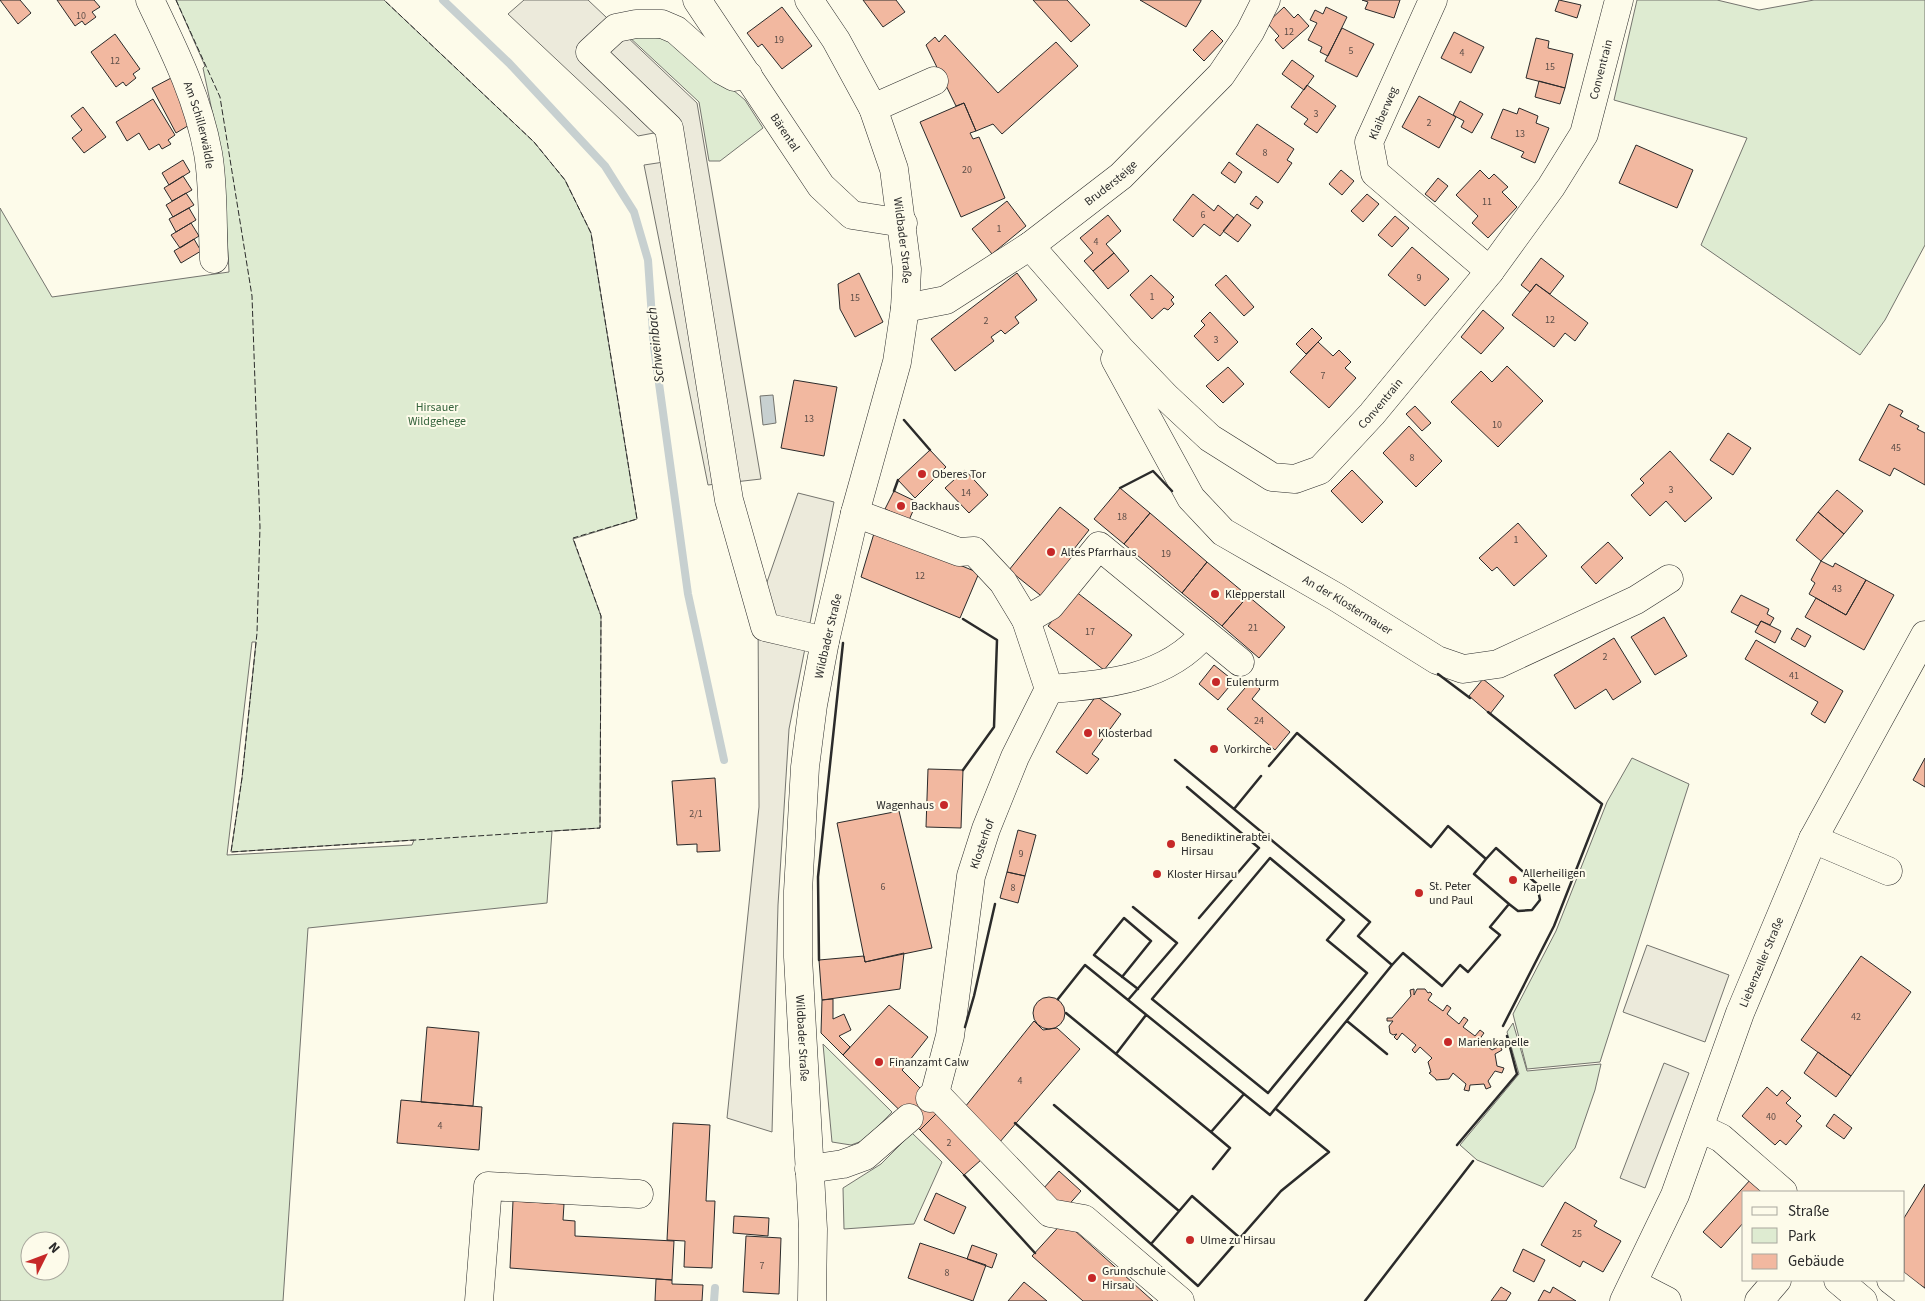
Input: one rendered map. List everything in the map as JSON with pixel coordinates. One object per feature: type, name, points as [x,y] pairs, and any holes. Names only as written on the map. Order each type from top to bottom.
[{"type":"street","name":"Am Schillerwäldle","points":[[150,0],[180,64],[200,116],[208,155],[214,259]]},
{"type":"street","name":"Bärental","points":[[697,0],[821,186],[852,215],[902,223]]},
{"type":"street","name":"Wildbader Straße","points":[[809,0],[836,40],[872,108],[894,169],[907,269],[905,308],[897,362],[855,513],[825,641],[813,705],[805,767],[798,891],[798,957],[813,1229],[812,1301]]},
{"type":"street","name":"Brudersteige","points":[[905,308],[946,300],[1030,246],[1121,176],[1221,75],[1250,32],[1266,0]]},
{"type":"street","name":"Klaiberweg","points":[[1433,0],[1369,142],[1375,173],[1490,271]]},
{"type":"street","name":"Conventrain","points":[[1030,246],[1121,350],[1165,396],[1210,438],[1272,478],[1295,479],[1320,470],[1372,414],[1490,271],[1551,187],[1584,134],[1619,0]]},
{"type":"street","points":[[748,75],[734,77],[721,70],[676,30],[662,24],[636,24],[616,28],[590,52],[669,128],[729,500],[765,627],[825,641]]},
{"type":"street","points":[[872,108],[934,81]]},
{"type":"street","name":"An der Klostermauer","points":[[1121,350],[1115,359],[1191,498],[1223,532],[1336,597],[1437,660],[1463,669],[1498,664],[1636,600],[1669,579]]},
{"type":"street","points":[[855,513],[959,552],[974,551],[1004,582],[1026,620],[1050,689],[1098,685],[1153,672],[1192,649],[1205,633]]},
{"type":"street","points":[[1026,620],[1050,606],[1099,546],[1240,662]]},
{"type":"street","name":"Liebenzeller Straße","points":[[1629,1293],[1671,1202],[1700,1128],[1740,1014],[1813,839],[1925,635]]},
{"type":"street","name":"Klosterhof","points":[[1050,689],[1015,757],[986,829],[971,876],[950,1036],[932,1095],[1050,1213],[1084,1219],[1180,1301]]},
{"type":"street","points":[[1813,839],[1888,871]]},
{"type":"street","points":[[809,1169],[843,1164],[865,1156],[909,1118]]},
{"type":"street","points":[[1700,1128],[1721,1138],[1782,1191]]},
{"type":"street","points":[[479,1301],[488,1186],[639,1194]]},
{"type":"street","points":[[1759,1301],[1777,1281]]},
{"type":"street","points":[[1839,1281],[1863,1301]]},
{"type":"street","points":[[1892,1281],[1918,1301]]},
{"type":"street","points":[[1629,1293],[1667,1301]]},
{"type":"green space","name":"Hirsauer Wildgehege","points":[[176,0],[384,0],[534,142],[565,180],[591,233],[637,519],[573,539],[601,616],[600,828],[552,831],[547,903],[308,928],[283,1301],[0,1301],[0,208],[52,297],[229,272],[223,163],[203,68],[205,66]],"holes":[[[252,642],[256,642],[242,778],[231,852],[414,840],[412,845],[227,855]]]},
{"type":"green space","points":[[1637,0],[1717,0],[1759,10],[1814,0],[1925,0],[1925,245],[1885,320],[1860,355],[1701,245],[1747,138],[1614,100]]},
{"type":"green space","points":[[627,35],[672,39],[745,100],[763,128],[720,161],[709,161],[699,102]]},
{"type":"green space","points":[[1632,758],[1689,784],[1600,1062],[1527,1069],[1513,1014],[1556,931],[1607,802]]},
{"type":"green space","points":[[1513,1023],[1527,1071],[1601,1064],[1595,1090],[1575,1148],[1543,1187],[1477,1160],[1460,1145],[1519,1074],[1507,1032]]},
{"type":"green space","points":[[823,1044],[892,1112],[865,1140],[851,1145],[832,1142]]},
{"type":"green space","points":[[912,1133],[942,1162],[914,1224],[844,1229],[843,1188],[881,1164]]},
{"type":"shaded area","points":[[524,0],[588,0],[697,103],[761,479],[708,485],[644,165],[664,162],[659,132],[638,136],[508,14]]},
{"type":"shaded area","points":[[773,395],[776,423],[763,425],[760,396]]},
{"type":"shaded area","points":[[798,493],[834,502],[789,729],[778,905],[772,1132],[727,1118],[759,807],[758,608]]},
{"type":"shaded area","points":[[1647,945],[1729,975],[1705,1042],[1623,1012]]},
{"type":"shaded area","points":[[1664,1063],[1689,1073],[1645,1188],[1620,1178]]},
{"type":"building","points":[[0,0],[20,0],[31,13],[18,24]]},
{"type":"building","points":[[57,0],[94,0],[100,7],[92,12],[96,17],[85,25],[82,21],[75,26]]},
{"type":"building","points":[[863,0],[896,0],[905,12],[883,27]]},
{"type":"building","points":[[1033,0],[1067,0],[1090,25],[1071,42]]},
{"type":"building","points":[[1140,0],[1201,0],[1201,1],[1186,27]]},
{"type":"building","points":[[1362,0],[1400,0],[1394,18],[1365,9],[1368,2]]},
{"type":"building","points":[[1559,0],[1581,5],[1577,18],[1555,11]]},
{"type":"building","points":[[782,7],[812,46],[782,69],[762,44],[758,47],[747,33]]},
{"type":"building","points":[[1284,7],[1294,18],[1298,14],[1309,26],[1283,49],[1275,40],[1279,36],[1267,23]]},
{"type":"building","points":[[1326,7],[1347,17],[1328,56],[1320,52],[1322,47],[1308,40],[1317,23],[1310,20],[1315,10],[1323,14]]},
{"type":"building","points":[[1342,28],[1374,44],[1357,77],[1325,61]]},
{"type":"building","points":[[1212,30],[1223,41],[1204,61],[1193,50]]},
{"type":"building","points":[[1454,32],[1484,47],[1471,73],[1441,58]]},
{"type":"building","points":[[115,34],[140,69],[133,74],[136,78],[126,86],[123,82],[116,87],[91,52]]},
{"type":"building","points":[[945,35],[998,93],[1056,42],[1078,66],[1002,134],[993,124],[976,131],[964,103],[956,106],[926,45],[935,37],[939,42]]},
{"type":"building","points":[[1536,38],[1549,41],[1548,48],[1573,54],[1565,88],[1526,78]]},
{"type":"building","points":[[1292,60],[1314,76],[1304,90],[1282,74]]},
{"type":"building","points":[[173,77],[191,124],[176,133],[152,88]]},
{"type":"building","points":[[1539,81],[1565,88],[1560,104],[1535,97]]},
{"type":"building","points":[[1307,85],[1336,106],[1317,133],[1304,124],[1308,119],[1291,107]]},
{"type":"building","points":[[1419,96],[1456,117],[1439,148],[1402,127]]},
{"type":"building","points":[[153,99],[175,135],[168,140],[171,144],[162,149],[159,144],[149,150],[139,133],[127,141],[116,122]]},
{"type":"building","points":[[1460,101],[1483,114],[1472,133],[1461,127],[1464,121],[1453,115]]},
{"type":"building","points":[[964,103],[976,131],[970,133],[973,139],[979,137],[1005,198],[961,217],[920,122]]},
{"type":"building","points":[[83,107],[106,137],[84,153],[72,138],[82,130],[71,116]]},
{"type":"building","points":[[1519,108],[1538,116],[1536,123],[1549,128],[1535,163],[1521,157],[1524,152],[1491,138],[1503,109],[1517,114]]},
{"type":"building","points":[[1257,124],[1294,149],[1287,160],[1292,163],[1278,183],[1236,154]]},
{"type":"building","points":[[1636,145],[1693,170],[1677,208],[1619,183]]},
{"type":"building","points":[[183,160],[190,172],[169,185],[162,173]]},
{"type":"building","points":[[1229,162],[1242,172],[1235,183],[1221,173]]},
{"type":"building","points":[[1341,170],[1354,181],[1342,195],[1329,184]]},
{"type":"building","points":[[1480,170],[1489,179],[1494,174],[1508,187],[1502,192],[1517,207],[1488,238],[1472,223],[1478,216],[1456,195]]},
{"type":"building","points":[[183,176],[192,190],[172,201],[164,188]]},
{"type":"building","points":[[1438,178],[1448,186],[1435,202],[1425,194]]},
{"type":"building","points":[[186,193],[194,205],[173,217],[166,205]]},
{"type":"building","points":[[1193,194],[1214,211],[1218,205],[1234,218],[1220,236],[1204,224],[1193,237],[1173,220]]},
{"type":"building","points":[[1367,194],[1379,204],[1363,222],[1351,211]]},
{"type":"building","points":[[1256,196],[1263,202],[1258,209],[1250,204]]},
{"type":"building","points":[[1007,201],[1026,226],[992,254],[972,229]]},
{"type":"building","points":[[189,208],[196,220],[176,232],[169,219]]},
{"type":"building","points":[[1237,214],[1251,225],[1238,242],[1223,231]]},
{"type":"building","points":[[1108,215],[1121,231],[1106,244],[1114,253],[1093,271],[1084,261],[1093,253],[1080,238]]},
{"type":"building","points":[[1395,216],[1409,228],[1392,247],[1378,235]]},
{"type":"building","points":[[191,223],[199,236],[180,248],[171,235]]},
{"type":"building","points":[[194,239],[201,251],[181,263],[174,251]]},
{"type":"building","points":[[1412,247],[1449,279],[1425,306],[1388,275]]},
{"type":"building","points":[[1114,253],[1129,271],[1108,289],[1093,271]]},
{"type":"building","points":[[1541,258],[1564,276],[1550,294],[1536,284],[1530,292],[1521,285]]},
{"type":"building","points":[[859,273],[883,322],[855,337],[840,309],[838,284]]},
{"type":"building","points":[[1017,273],[1037,300],[1015,317],[1019,323],[1005,334],[1001,330],[991,337],[994,341],[955,371],[931,339]]},
{"type":"building","points":[[1151,275],[1174,297],[1171,300],[1174,304],[1168,310],[1164,308],[1152,319],[1130,295]]},
{"type":"building","points":[[1226,275],[1254,307],[1244,316],[1215,285]]},
{"type":"building","points":[[1536,284],[1588,323],[1575,341],[1565,333],[1554,347],[1512,315]]},
{"type":"building","points":[[1483,310],[1504,328],[1481,354],[1461,337]]},
{"type":"building","points":[[1210,312],[1238,342],[1218,361],[1194,336],[1205,325],[1201,321]]},
{"type":"building","points":[[1312,328],[1322,338],[1306,354],[1296,344]]},
{"type":"building","points":[[1318,342],[1333,356],[1339,350],[1351,362],[1345,368],[1356,378],[1329,408],[1290,372]]},
{"type":"building","points":[[1507,366],[1543,401],[1498,447],[1451,402],[1481,371],[1492,382]]},
{"type":"building","points":[[1228,367],[1244,384],[1223,403],[1206,386]]},
{"type":"building","points":[[794,380],[837,387],[824,456],[781,448]]},
{"type":"building","points":[[1889,404],[1903,411],[1900,416],[1919,426],[1917,429],[1925,433],[1925,485],[1894,468],[1890,476],[1859,460]]},
{"type":"building","points":[[1415,406],[1431,423],[1422,431],[1406,414]]},
{"type":"building","points":[[1409,426],[1442,461],[1416,487],[1383,453]]},
{"type":"building","points":[[1728,433],[1751,448],[1733,475],[1710,460]]},
{"type":"building","name":"Oberes Tor","points":[[930,450],[946,467],[915,498],[898,480]]},
{"type":"building","points":[[1670,451],[1712,498],[1685,522],[1666,501],[1650,516],[1631,495],[1644,483],[1640,479]]},
{"type":"building","points":[[965,470],[988,495],[969,513],[945,488]]},
{"type":"building","points":[[1352,470],[1383,502],[1362,523],[1331,491]]},
{"type":"building","points":[[1120,488],[1150,513],[1124,544],[1094,519]]},
{"type":"building","points":[[1837,490],[1863,511],[1844,534],[1818,512]]},
{"type":"building","name":"Backhaus","points":[[894,491],[917,502],[909,520],[885,509]]},
{"type":"building","name":"Altes Pfarrhaus","points":[[1060,507],[1089,530],[1074,549],[1081,555],[1045,599],[1009,570]]},
{"type":"building","points":[[1818,512],[1844,534],[1821,561],[1796,540]]},
{"type":"building","points":[[1150,513],[1207,562],[1182,593],[1124,544]]},
{"type":"building","points":[[1518,523],[1547,556],[1514,586],[1497,567],[1492,571],[1479,558]]},
{"type":"building","points":[[875,530],[979,573],[960,618],[861,577]]},
{"type":"building","points":[[1608,542],[1623,558],[1596,584],[1581,567]]},
{"type":"building","points":[[1821,561],[1833,567],[1835,563],[1866,580],[1846,615],[1809,594],[1815,583],[1811,580]]},
{"type":"building","name":"Klepperstall","points":[[1207,562],[1248,596],[1222,626],[1182,593]]},
{"type":"building","points":[[1866,580],[1894,595],[1864,650],[1805,617],[1816,598],[1846,615]]},
{"type":"building","points":[[1075,591],[1132,635],[1104,670],[1048,626]]},
{"type":"building","points":[[1741,595],[1769,609],[1767,614],[1774,618],[1770,625],[1761,621],[1758,626],[1731,612]]},
{"type":"building","points":[[1248,596],[1285,627],[1259,658],[1222,626]]},
{"type":"building","points":[[1664,617],[1687,656],[1655,675],[1631,637]]},
{"type":"building","points":[[1761,621],[1781,631],[1775,643],[1755,632]]},
{"type":"building","points":[[1797,628],[1811,636],[1805,647],[1791,639]]},
{"type":"building","points":[[1614,638],[1641,682],[1613,700],[1606,689],[1575,709],[1554,675]]},
{"type":"building","points":[[1756,640],[1843,691],[1825,723],[1811,714],[1818,702],[1745,659]]},
{"type":"building","name":"Eulenturm","points":[[1214,665],[1234,681],[1218,700],[1199,684]]},
{"type":"building","points":[[1483,679],[1504,696],[1490,714],[1469,696]]},
{"type":"building","points":[[1251,681],[1260,689],[1252,699],[1290,732],[1275,750],[1227,709]]},
{"type":"building","name":"Klosterbad","points":[[1096,696],[1121,714],[1092,754],[1099,759],[1087,774],[1056,752]]},
{"type":"building","points":[[1925,758],[1925,787],[1913,780]]},
{"type":"building","name":"Wagenhaus","points":[[928,769],[963,770],[961,828],[926,827]]},
{"type":"building","points":[[715,778],[720,851],[697,852],[697,844],[677,845],[672,781]]},
{"type":"building","points":[[899,811],[932,948],[865,962],[837,823]]},
{"type":"building","points":[[1018,830],[1036,835],[1025,876],[1007,872]]},
{"type":"building","points":[[1007,872],[1025,876],[1018,903],[1000,898]]},
{"type":"building","points":[[904,953],[900,989],[822,1000],[819,960],[864,956],[865,962]]},
{"type":"building","points":[[1861,956],[1911,992],[1851,1076],[1801,1040]]},
{"type":"building","name":"Marienkapelle","points":[[1414,989],[1414,995],[1417,989],[1425,989],[1428,993],[1430,992],[1432,994],[1428,1000],[1443,1011],[1447,1005],[1451,1008],[1447,1014],[1459,1024],[1464,1017],[1468,1020],[1463,1027],[1475,1036],[1480,1030],[1484,1033],[1479,1040],[1492,1050],[1500,1046],[1502,1050],[1495,1054],[1497,1066],[1504,1068],[1502,1073],[1495,1071],[1488,1081],[1491,1087],[1486,1089],[1484,1084],[1470,1085],[1469,1091],[1464,1090],[1466,1084],[1453,1073],[1449,1079],[1436,1080],[1429,1073],[1431,1072],[1428,1062],[1432,1058],[1420,1047],[1415,1053],[1412,1050],[1416,1045],[1402,1033],[1397,1040],[1394,1037],[1397,1034],[1393,1035],[1390,1033],[1389,1026],[1393,1021],[1387,1021],[1387,1018],[1392,1018],[1411,996],[1410,990]]},
{"type":"building","points":[[1049,997],[1055,998],[1060,1002],[1064,1007],[1064,1019],[1060,1024],[1055,1028],[1049,1029],[1043,1028],[1038,1024],[1034,1019],[1033,1013],[1034,1007],[1038,1002],[1043,998]]},
{"type":"building","points":[[833,999],[833,1019],[844,1014],[851,1030],[839,1036],[850,1047],[843,1055],[821,1033],[822,1000]]},
{"type":"building","name":"Finanzamt Calw","points":[[889,1005],[928,1037],[902,1070],[941,1109],[920,1130],[843,1055]]},
{"type":"building","points":[[1034,1021],[1043,1030],[1057,1028],[1080,1049],[999,1143],[961,1112]]},
{"type":"building","points":[[427,1027],[479,1032],[473,1106],[421,1102]]},
{"type":"building","points":[[1818,1052],[1851,1076],[1836,1097],[1804,1073]]},
{"type":"building","points":[[1767,1087],[1777,1096],[1782,1090],[1791,1098],[1786,1103],[1801,1116],[1796,1121],[1802,1126],[1786,1145],[1780,1140],[1775,1145],[1742,1116]]},
{"type":"building","points":[[401,1100],[482,1107],[479,1150],[397,1143]]},
{"type":"building","points":[[938,1112],[981,1160],[964,1175],[920,1130]]},
{"type":"building","points":[[1834,1114],[1852,1128],[1844,1139],[1826,1126]]},
{"type":"building","points":[[673,1123],[710,1125],[706,1201],[715,1201],[712,1268],[684,1267],[685,1241],[667,1240]]},
{"type":"building","points":[[1059,1171],[1081,1191],[1065,1209],[1043,1189]]},
{"type":"building","points":[[1751,1179],[1765,1191],[1742,1191],[1742,1224],[1721,1248],[1703,1232]]},
{"type":"building","points":[[1925,1184],[1925,1288],[1905,1276],[1905,1216]]},
{"type":"building","points":[[936,1193],[966,1207],[954,1234],[924,1220]]},
{"type":"building","points":[[513,1201],[564,1204],[563,1220],[575,1221],[575,1236],[674,1241],[672,1280],[510,1268]]},
{"type":"building","points":[[1565,1202],[1597,1221],[1594,1226],[1621,1241],[1603,1272],[1583,1261],[1580,1267],[1541,1245]]},
{"type":"building","points":[[734,1216],[769,1218],[768,1236],[733,1233]]},
{"type":"building","name":"Grundschule Hirsau","points":[[1064,1221],[1153,1301],[1083,1301],[1032,1256]]},
{"type":"building","points":[[746,1236],[781,1238],[779,1294],[743,1292]]},
{"type":"building","points":[[920,1243],[986,1265],[973,1301],[908,1278]]},
{"type":"building","points":[[972,1245],[997,1254],[992,1268],[967,1259]]},
{"type":"building","points":[[1523,1249],[1545,1260],[1534,1282],[1513,1271]]},
{"type":"building","points":[[656,1279],[672,1280],[672,1284],[703,1285],[702,1301],[655,1301]]},
{"type":"building","points":[[1024,1282],[1047,1301],[1008,1301]]},
{"type":"building","points":[[1501,1287],[1511,1293],[1506,1301],[1491,1301]]},
{"type":"building","points":[[1553,1287],[1576,1301],[1538,1301],[1544,1290],[1550,1293]]},
{"type":"waterway","name":"Schweinbach","points":[[443,0],[509,63],[605,166],[634,212],[648,260],[654,347],[688,594],[724,760]]},
{"type":"waterway","name":"Schweinbach","points":[[714,1301],[715,1288]]},
{"type":"fence","points":[[176,0],[220,97],[252,296],[260,527],[257,633],[242,778],[231,852],[600,828],[601,616],[573,538],[637,519],[591,233],[565,180],[534,142],[384,0]]},
{"type":"wall","points":[[904,420],[930,450]]},
{"type":"wall","points":[[1120,488],[1153,471],[1172,491]]},
{"type":"wall","points":[[894,491],[898,480]]},
{"type":"wall","points":[[963,619],[997,640],[994,727],[963,770]]},
{"type":"wall","points":[[819,960],[818,877],[843,643]]},
{"type":"wall","points":[[1438,674],[1470,698]]},
{"type":"wall","points":[[1488,712],[1602,804],[1554,926],[1503,1026]]},
{"type":"wall","points":[[1175,760],[1370,922],[1358,936],[1392,965],[1403,953],[1442,986],[1460,965],[1468,972],[1500,935],[1490,927],[1509,904],[1474,874],[1486,859],[1448,826],[1431,847],[1297,733],[1269,766]]},
{"type":"wall","points":[[1234,809],[1261,776]]},
{"type":"wall","points":[[1187,787],[1259,848],[1199,918]]},
{"type":"wall","points":[[1486,859],[1496,848],[1537,884],[1540,900],[1532,910],[1518,911],[1509,904]]},
{"type":"wall","points":[[1270,858],[1344,920],[1327,940],[1367,973],[1268,1093],[1152,999],[1270,858]]},
{"type":"wall","points":[[965,1027],[995,904]]},
{"type":"wall","points":[[1133,907],[1177,943],[1128,1000],[1270,1115],[1392,965]]},
{"type":"wall","points":[[1122,977],[1151,941],[1124,918],[1094,955],[1138,989]]},
{"type":"wall","points":[[1058,999],[1085,965],[1128,1000]]},
{"type":"wall","points":[[1066,1013],[1116,1054]]},
{"type":"wall","points":[[1146,1015],[1116,1054],[1211,1132]]},
{"type":"wall","points":[[1347,1021],[1387,1054]]},
{"type":"wall","points":[[1457,1145],[1517,1074],[1507,1036]]},
{"type":"wall","points":[[1213,1169],[1230,1148],[1211,1132],[1244,1094]]},
{"type":"wall","points":[[1054,1105],[1179,1211]]},
{"type":"wall","points":[[1240,1238],[1192,1196],[1151,1244],[1198,1286],[1281,1191],[1329,1152],[1276,1109]]},
{"type":"wall","points":[[1015,1123],[1151,1244]]},
{"type":"wall","points":[[1365,1301],[1473,1161]]},
{"type":"wall","points":[[964,1175],[1035,1253]]},
{"type":"place","name":"Oberes Tor","points":[[922,474]]},
{"type":"place","name":"Backhaus","points":[[901,506]]},
{"type":"place","name":"Altes Pfarrhaus","points":[[1051,552]]},
{"type":"place","name":"Klepperstall","points":[[1215,594]]},
{"type":"place","name":"Eulenturm","points":[[1216,682]]},
{"type":"place","name":"Klosterbad","points":[[1088,733]]},
{"type":"place","name":"Vorkirche","points":[[1214,749]]},
{"type":"place","name":"Wagenhaus","points":[[944,805]]},
{"type":"place","name":"Benediktinerabtei Hirsau","points":[[1171,844]]},
{"type":"place","name":"Kloster Hirsau","points":[[1157,874]]},
{"type":"place","name":"Allerheiligen Kapelle","points":[[1513,880]]},
{"type":"place","name":"St. Peter und Paul","points":[[1419,893]]},
{"type":"place","name":"Marienkapelle","points":[[1448,1042]]},
{"type":"place","name":"Finanzamt Calw","points":[[879,1062]]},
{"type":"place","name":"Ulme zu Hirsau","points":[[1190,1240]]},
{"type":"place","name":"Grundschule Hirsau","points":[[1092,1278]]}]
